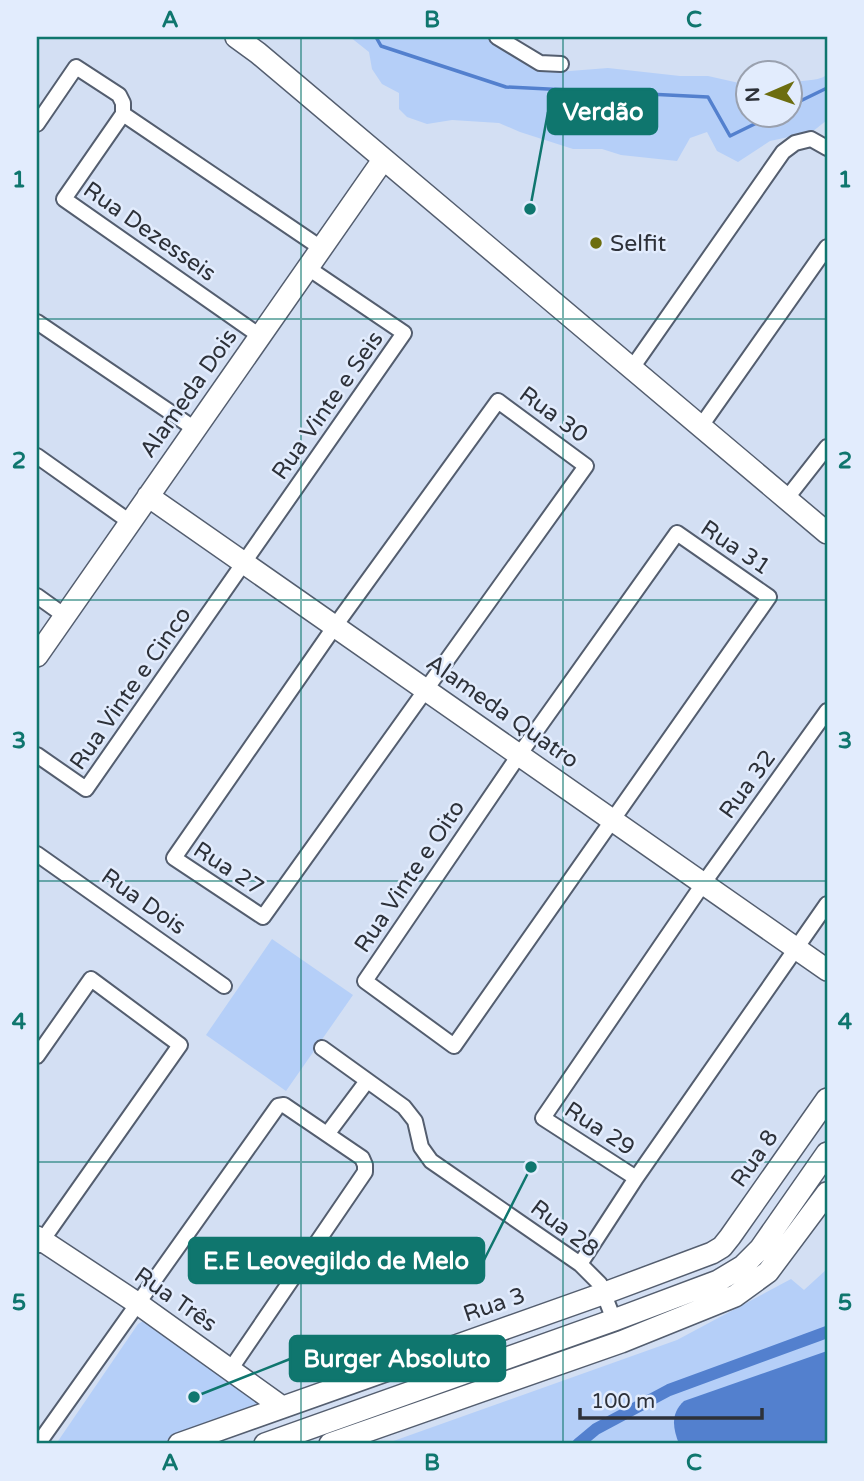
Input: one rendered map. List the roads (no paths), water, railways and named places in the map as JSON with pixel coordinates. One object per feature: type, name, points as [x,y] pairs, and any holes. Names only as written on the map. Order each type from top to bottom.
[{"type":"main road","points":[[236,37],[827,533]]},
{"type":"main road","name":"Alameda Dois","points":[[37,656],[383,159]]},
{"type":"main road","name":"Alameda Quatro","points":[[148,496],[827,970]]},
{"type":"main road","name":"Rua 8","points":[[722,1247],[827,1100]]},
{"type":"main road","points":[[265,1444],[614,1320],[718,1280],[743,1266],[765,1244],[827,1153]]},
{"type":"main road","points":[[330,1444],[621,1342],[734,1296],[760,1280],[774,1265],[827,1193]]},
{"type":"main road","name":"Rua Três","points":[[39,1242],[137,1303],[282,1407]]},
{"type":"main road","name":"Rua 3","points":[[282,1407],[605,1293],[722,1247]]},
{"type":"main road","points":[[614,1320],[621,1342]]},
{"type":"main road","points":[[179,1444],[282,1407]]},
{"type":"street","points":[[496,37],[540,64],[561,64]]},
{"type":"street","points":[[37,124],[76,67],[119,96],[122,114],[321,247]]},
{"type":"street","name":"Rua Dezesseis","points":[[122,114],[64,199],[260,336]]},
{"type":"street","points":[[632,368],[783,152],[795,143],[811,139],[827,148]]},
{"type":"street","points":[[701,426],[827,247]]},
{"type":"street","name":"Rua Vinte e Seis","points":[[244,563],[404,333],[307,268]]},
{"type":"street","points":[[37,322],[195,429]]},
{"type":"street","name":"Rua 30","points":[[335,626],[498,401],[586,466],[426,690]]},
{"type":"street","points":[[787,498],[827,447]]},
{"type":"street","points":[[37,456],[130,522]]},
{"type":"street","name":"Rua 31","points":[[519,755],[677,533],[759,590],[769,597],[612,820]]},
{"type":"street","name":"Rua Vinte e Cinco","points":[[37,755],[86,789],[244,563]]},
{"type":"street","points":[[37,596],[65,616]]},
{"type":"street","name":"Rua 27","points":[[335,626],[174,859],[263,917],[426,690]]},
{"type":"street","name":"Rua 32","points":[[703,884],[827,711]]},
{"type":"street","name":"Rua Vinte e Oito","points":[[519,755],[365,981],[454,1046],[612,820]]},
{"type":"street","name":"Rua Dois","points":[[37,854],[224,986]]},
{"type":"street","name":"Rua 29","points":[[703,884],[543,1118],[636,1178],[797,949]]},
{"type":"street","points":[[797,949],[827,904]]},
{"type":"street","points":[[37,1056],[92,979],[180,1045],[39,1242]]},
{"type":"street","name":"Rua 28","points":[[322,1048],[404,1107],[415,1121],[421,1147],[431,1161],[580,1264],[600,1284],[614,1320]]},
{"type":"street","points":[[328,1133],[367,1081]]},
{"type":"street","points":[[37,1444],[278,1106],[290,1107],[362,1158],[365,1172],[230,1370]]},
{"type":"street","points":[[580,1264],[636,1178]]},
{"type":"water","points":[[827,1351],[827,1444],[679,1444],[674,1421],[676,1411],[684,1401]]},
{"type":"waterway","points":[[376,37],[381,46],[506,87],[708,97],[730,136],[742,130]]},
{"type":"waterway","points":[[804,99],[827,88]]},
{"type":"waterway","points":[[578,1444],[596,1429],[669,1390],[827,1332]]},
{"type":"place","name":"Verdão","points":[[530,209]]},
{"type":"place","name":"Selfit","points":[[596,243]]},
{"type":"place","name":"E.E Leovegildo de Melo","points":[[531,1167]]},
{"type":"place","name":"Burger Absoluto","points":[[194,1397]]}]
